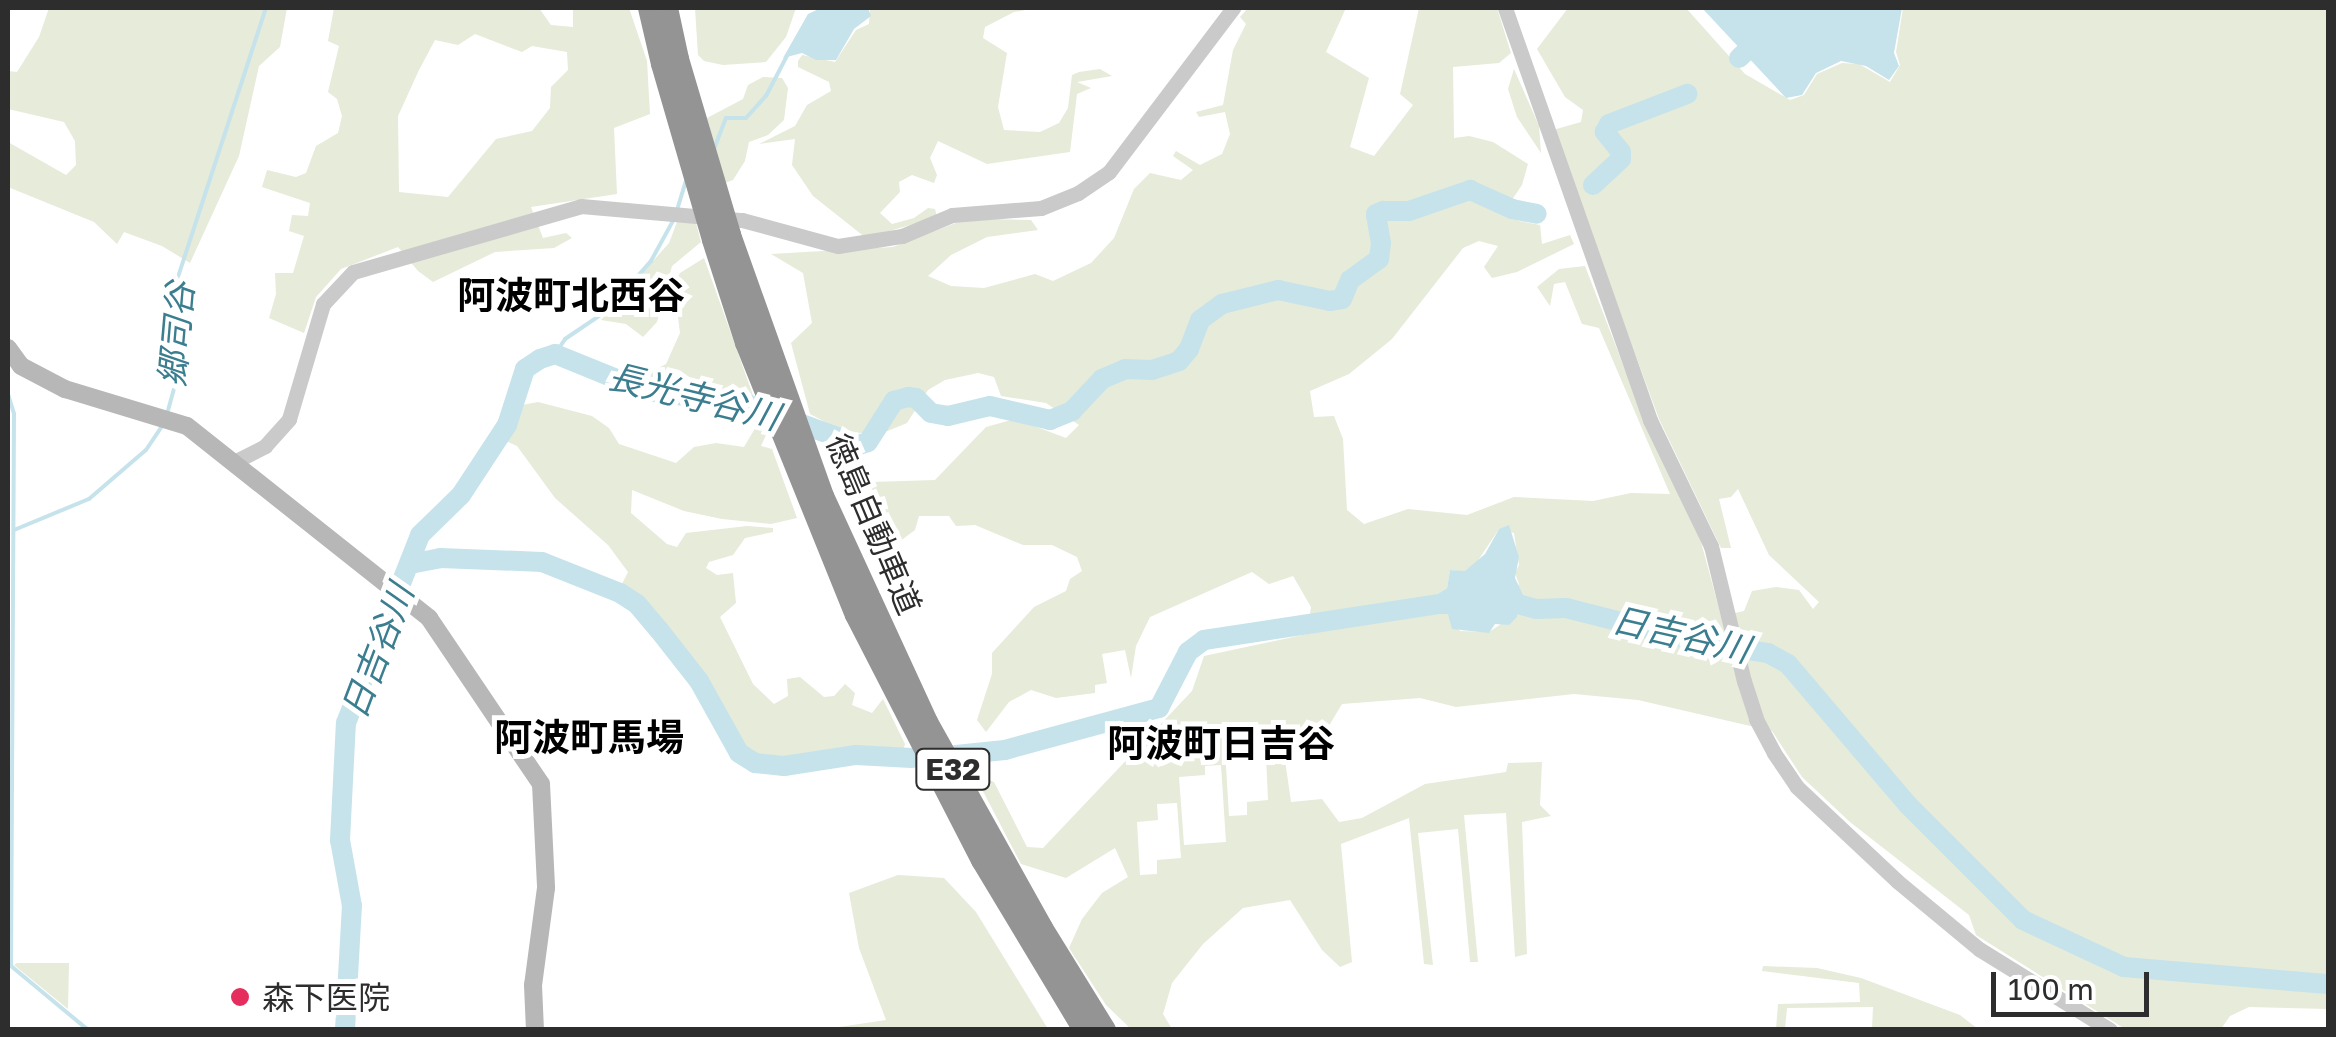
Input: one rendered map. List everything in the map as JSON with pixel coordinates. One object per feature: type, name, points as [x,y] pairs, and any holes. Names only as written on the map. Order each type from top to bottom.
[{"type":"highway","name":"徳島自動車道","points":[[649,8],[670,62],[754,340],[911,730],[982,860],[1084,1030]]},
{"type":"highway","name":"徳島自動車道","points":[[666,8],[670,62]]},
{"type":"highway","name":"徳島自動車道","points":[[815,499],[927,722],[1023,896],[1105,1030]]},
{"type":"main road","points":[[8,348],[21,366],[64,390],[167,418],[208,439],[399,593],[449,644],[541,784],[546,868],[533,985],[535,1030]]},
{"type":"street","points":[[234,462],[265,446],[288,419],[322,304],[353,272],[559,210],[604,206],[719,231],[755,223],[838,246],[870,244],[952,215],[1041,208],[1078,193],[1109,172],[1140,136],[1233,8]]},
{"type":"street","points":[[1505,8],[1644,404],[1710,546],[1744,682],[1756,719],[1774,753],[1797,788],[1979,948],[2110,1030]]},
{"type":"green space","points":[[49,8],[287,8],[280,47],[259,66],[239,156],[190,263],[162,246],[124,232],[117,244],[94,222],[8,187],[8,142],[66,175],[76,165],[75,141],[64,122],[8,109],[8,71],[17,72],[39,37]]},
{"type":"green space","points":[[334,8],[539,8],[551,25],[573,27],[573,8],[629,8],[647,61],[650,114],[614,128],[617,194],[531,207],[543,238],[566,233],[572,238],[554,248],[495,252],[433,282],[398,247],[341,269],[316,297],[304,333],[269,318],[276,294],[275,273],[293,273],[304,236],[289,231],[292,215],[308,216],[310,203],[262,187],[267,170],[296,177],[306,173],[316,146],[338,133],[342,116],[337,99],[328,92],[339,46],[328,41]],"holes":[[[475,34],[522,52],[532,46],[567,52],[568,70],[551,87],[550,108],[532,131],[496,139],[448,197],[399,192],[398,116],[435,40],[458,45]]]},
{"type":"green space","points":[[695,8],[796,8],[786,37],[766,62],[723,65],[704,61],[698,55]]},
{"type":"green space","points":[[870,8],[1036,8],[1014,12],[985,27],[983,38],[1007,53],[998,107],[1004,130],[1040,132],[1059,123],[1068,108],[1072,75],[1100,69],[1112,76],[1077,82],[1091,88],[1077,94],[1070,152],[987,164],[938,141],[930,158],[937,175],[934,183],[912,175],[899,182],[900,192],[880,213],[892,224],[914,218],[928,208],[935,209],[937,217],[866,238],[813,196],[792,165],[795,139],[759,144],[795,126],[807,105],[831,91],[829,82],[798,67],[802,55],[835,62],[856,30],[869,24]]},
{"type":"green space","points":[[1248,8],[1346,8],[1326,52],[1369,78],[1350,147],[1374,156],[1413,105],[1400,94],[1419,8],[1497,8],[1511,53],[1499,63],[1453,67],[1454,138],[1469,136],[1493,142],[1528,164],[1522,185],[1505,210],[1519,221],[1540,225],[1542,244],[1570,235],[1574,244],[1517,272],[1492,278],[1484,267],[1498,246],[1479,241],[1463,248],[1392,339],[1349,374],[1310,391],[1314,417],[1334,416],[1343,439],[1347,510],[1364,524],[1408,509],[1467,515],[1514,497],[1593,501],[1631,493],[1670,494],[1599,328],[1582,324],[1565,282],[1554,284],[1550,306],[1537,287],[1559,269],[1585,266],[1647,427],[1701,542],[1721,616],[1744,611],[1752,591],[1776,587],[1799,590],[1813,609],[1819,602],[1769,555],[1738,489],[1731,497],[1719,499],[1731,548],[1721,548],[1659,419],[1553,130],[1581,122],[1583,110],[1565,97],[1537,49],[1568,8],[1686,8],[1745,74],[1790,100],[1804,95],[1817,74],[1842,63],[1859,64],[1890,82],[1900,65],[1896,52],[1903,8],[2328,8],[2328,1009],[2249,1007],[2230,1016],[2221,1029],[2125,1029],[1976,935],[1969,915],[1850,822],[1802,777],[1772,731],[1638,700],[1574,694],[1456,707],[1420,698],[1342,704],[1324,734],[1284,753],[1291,802],[1322,799],[1339,822],[1362,818],[1425,784],[1506,772],[1508,763],[1542,762],[1540,805],[1551,816],[1522,822],[1527,954],[1515,957],[1506,813],[1464,815],[1478,962],[1470,962],[1458,829],[1418,833],[1433,965],[1424,964],[1409,818],[1341,844],[1352,962],[1340,967],[1322,950],[1290,900],[1243,908],[1203,944],[1172,983],[1163,1014],[1172,1029],[1131,1029],[1106,1005],[1069,948],[1082,919],[1102,893],[1128,877],[1115,848],[1066,878],[1021,864],[974,774],[994,782],[1027,847],[1043,848],[1192,691],[1204,656],[1307,634],[1311,607],[1293,576],[1269,584],[1252,572],[1150,617],[1136,646],[1131,678],[1125,650],[1102,654],[1107,683],[1095,685],[1095,693],[1056,698],[1031,690],[1009,702],[986,732],[977,720],[992,674],[992,653],[1034,607],[1066,591],[1070,579],[1082,571],[1077,557],[1052,545],[1023,545],[975,525],[956,526],[949,516],[919,516],[915,530],[884,553],[873,513],[872,482],[935,480],[986,427],[1015,419],[1066,438],[1079,425],[1046,403],[1001,396],[994,377],[978,373],[945,380],[928,390],[907,423],[885,432],[848,434],[810,414],[791,343],[812,323],[803,273],[771,254],[893,247],[961,221],[1031,220],[1038,230],[987,237],[951,255],[928,276],[951,286],[984,288],[1035,274],[1053,281],[1091,263],[1114,238],[1134,189],[1150,173],[1181,180],[1193,170],[1173,156],[1176,151],[1200,165],[1222,154],[1230,134],[1225,112],[1199,117],[1196,112],[1223,105],[1233,50],[1246,24],[1240,17]],"holes":[[[1499,529],[1514,533],[1519,584],[1501,624],[1489,632],[1460,631],[1449,614],[1429,614],[1427,601],[1447,588],[1450,570],[1465,572],[1477,562]],[[1265,733],[1268,800],[1247,802],[1247,815],[1229,816],[1225,750],[1245,749],[1245,734]],[[1221,765],[1226,842],[1184,845],[1179,777],[1205,775],[1205,766]],[[1177,803],[1181,858],[1157,860],[1157,874],[1140,875],[1137,822],[1158,820],[1157,804]]]},
{"type":"green space","points":[[1514,69],[1539,126],[1541,153],[1517,117],[1508,89]]},
{"type":"green space","points":[[763,77],[782,78],[788,88],[784,120],[768,135],[749,142],[745,161],[733,180],[725,183],[707,118],[743,99],[748,85]]},
{"type":"green space","points":[[677,222],[696,223],[701,242],[672,266],[657,322],[643,337],[626,324],[601,320],[669,243]]},
{"type":"green space","points":[[704,258],[754,398],[634,381],[666,364],[680,333],[674,285],[680,273]]},
{"type":"green space","points":[[538,402],[592,416],[609,428],[619,444],[676,463],[694,447],[716,443],[744,447],[760,420],[766,435],[761,446],[772,449],[797,518],[771,524],[722,519],[684,511],[632,490],[631,513],[667,544],[677,547],[686,533],[747,526],[773,528],[773,532],[745,538],[733,555],[709,562],[706,568],[717,575],[733,573],[736,603],[720,617],[753,684],[774,704],[788,696],[787,679],[800,677],[824,697],[834,696],[845,684],[855,693],[852,705],[872,713],[883,699],[905,744],[902,754],[854,752],[849,747],[847,752],[783,762],[758,760],[743,750],[698,672],[640,602],[620,588],[628,572],[608,545],[555,498],[517,446],[506,441],[522,405]]},
{"type":"green space","points":[[898,875],[944,878],[976,912],[1048,1029],[826,1029],[886,1020],[859,948],[849,893]]},
{"type":"green space","points":[[69,963],[68,1009],[14,965]]},
{"type":"green space","points":[[1763,966],[1817,968],[1861,978],[1960,1015],[1978,1029],[1872,1029],[1873,1007],[1787,1008],[1785,1029],[1776,1029],[1778,1004],[1860,1002],[1859,983],[1762,971]]},
{"type":"water","points":[[821,8],[868,8],[871,16],[854,29],[836,60],[816,60],[802,53],[783,58],[808,14]]},
{"type":"water","points":[[1702,8],[1902,8],[1894,53],[1899,66],[1889,80],[1866,66],[1841,61],[1816,73],[1802,95],[1786,98]]},
{"type":"water","points":[[1509,525],[1519,557],[1515,578],[1527,603],[1518,608],[1517,617],[1509,625],[1495,624],[1489,633],[1452,629],[1448,614],[1429,614],[1427,601],[1447,588],[1450,570],[1465,571],[1485,554],[1499,529]]},
{"type":"waterway","name":"郷司谷","points":[[167,414],[180,367],[173,308],[177,280],[266,8]]},
{"type":"waterway","name":"長光寺谷川","points":[[1739,58],[1792,8]]},
{"type":"waterway","points":[[714,149],[726,118],[746,118],[766,96],[788,54]]},
{"type":"waterway","name":"長光寺谷川","points":[[1593,185],[1621,159],[1621,152],[1605,132],[1609,124],[1687,94]]},
{"type":"waterway","points":[[677,210],[686,181]]},
{"type":"waterway","name":"長光寺谷川","points":[[345,1030],[352,906],[340,840],[346,723],[420,535],[461,495],[507,425],[525,369],[555,354],[646,391],[747,404],[859,445],[868,442],[894,401],[908,397],[916,398],[931,413],[948,416],[990,406],[1050,420],[1072,411],[1102,379],[1125,369],[1152,370],[1179,361],[1189,349],[1200,320],[1222,304],[1278,290],[1330,301],[1342,299],[1350,280],[1379,259],[1381,243],[1376,214],[1383,211],[1409,211],[1470,190],[1512,209],[1537,214]]},
{"type":"waterway","points":[[555,354],[565,339],[608,310],[651,261],[674,219]]},
{"type":"waterway","points":[[8,394],[14,414],[11,966],[88,1030]]},
{"type":"waterway","name":"郷司谷","points":[[14,530],[89,499],[146,450],[164,423]]},
{"type":"waterway","name":"日吉谷川","points":[[410,564],[440,558],[542,562],[620,593],[637,604],[659,630],[699,681],[739,753],[755,763],[784,766],[856,755],[912,758]]},
{"type":"waterway","name":"日吉谷川","points":[[1499,599],[1536,609],[1566,608],[1704,643],[1768,653],[1788,664],[1908,805],[2023,920],[2124,967],[2328,984]]},
{"type":"waterway","name":"日吉谷川","points":[[956,755],[1005,750],[1159,708],[1188,652],[1204,640],[1451,602]]},
{"type":"place","name":"森下医院","points":[[240,997]]},
{"type":"district","name":"阿波町北西谷","points":[[571,295]]},
{"type":"district","name":"阿波町馬場","points":[[589,737]]},
{"type":"district","name":"阿波町日吉谷","points":[[1221,743]]}]
